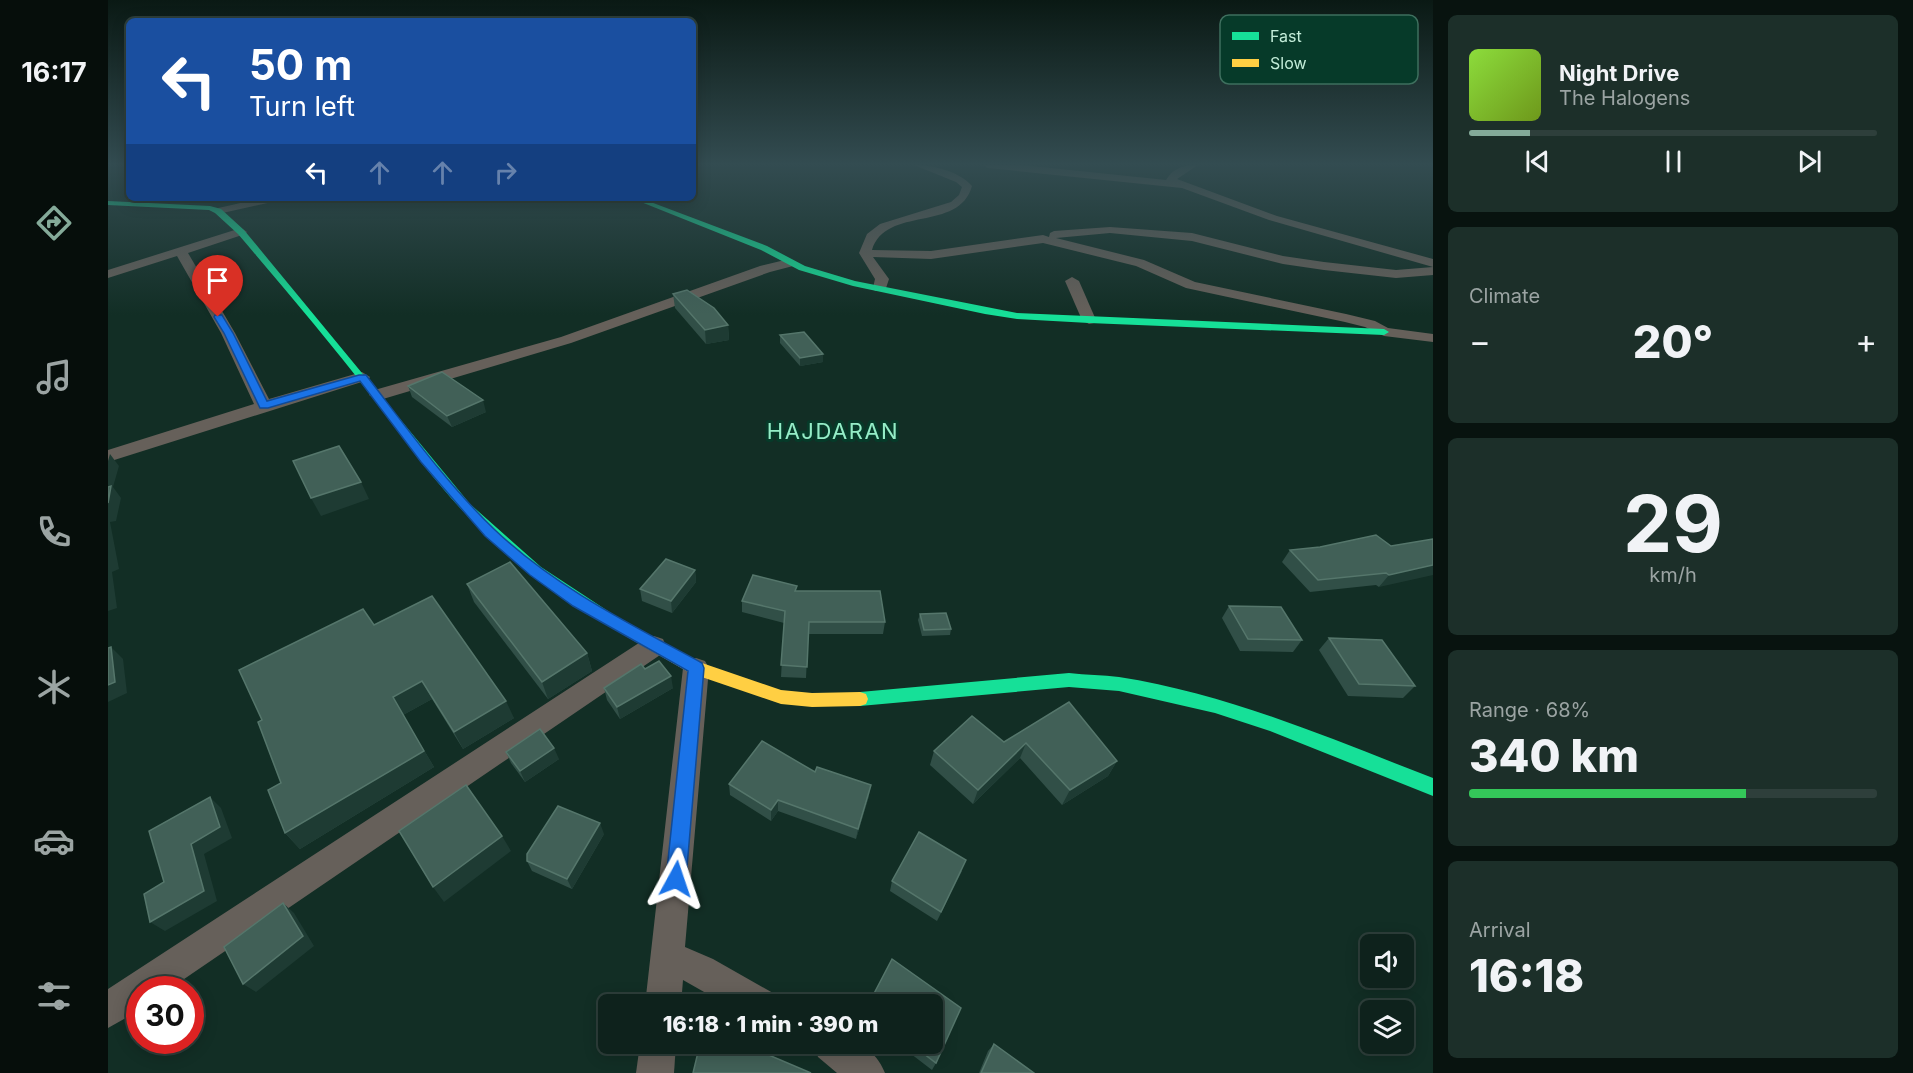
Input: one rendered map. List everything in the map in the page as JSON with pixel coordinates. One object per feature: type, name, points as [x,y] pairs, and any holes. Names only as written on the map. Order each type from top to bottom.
[{"type":"main road","points":[[222,215],[240,232],[377,395],[425,460],[490,533],[536,572],[578,602],[696,668],[781,697],[812,700],[881,699],[1069,680],[1119,684],[1215,706],[1273,724],[1433,788]]},
{"type":"main road","points":[[678,215],[764,248],[789,263],[853,283],[1006,314],[1089,320],[1384,332]]},
{"type":"street","points":[[880,288],[882,279],[865,252],[870,237],[887,224],[918,215]]},
{"type":"street","points":[[1262,215],[1433,263]]},
{"type":"street","points":[[108,274],[240,232]]},
{"type":"street","points":[[865,252],[931,255],[1043,239],[1060,234],[1156,233],[1213,240],[1255,254],[1324,266],[1396,274],[1433,271]]},
{"type":"street","points":[[1043,239],[1093,249],[1140,262],[1191,285],[1346,318],[1370,324],[1384,332],[1433,338]]},
{"type":"street","points":[[181,252],[202,292],[228,333],[264,406]]},
{"type":"street","points":[[377,395],[566,340],[765,269],[789,263]]},
{"type":"street","points":[[1072,281],[1089,320]]},
{"type":"street","points":[[108,456],[362,377]]},
{"type":"street","points":[[108,1010],[654,646]]},
{"type":"street","points":[[664,994],[696,668]]},
{"type":"street","points":[[668,957],[701,971],[742,994]]},
{"type":"street","points":[[655,1073],[657,1054]]},
{"type":"street","points":[[843,1054],[866,1073]]},
{"type":"building","points":[[687,290],[714,308],[728,325],[705,330],[673,294]]},
{"type":"building","points":[[804,332],[823,354],[800,358],[780,335]]},
{"type":"building","points":[[442,372],[483,400],[447,416],[408,386]]},
{"type":"building","points":[[339,446],[361,482],[311,498],[293,461]]},
{"type":"building","points":[[111,486],[108,503],[108,487]]},
{"type":"building","points":[[1376,535],[1391,546],[1433,539],[1433,565],[1389,575],[1386,573],[1318,580],[1290,550],[1320,547]]},
{"type":"building","points":[[666,559],[695,570],[671,601],[640,589]]},
{"type":"building","points":[[510,562],[587,653],[542,682],[467,584]]},
{"type":"building","points":[[753,575],[797,586],[795,591],[880,591],[885,622],[809,622],[807,667],[781,665],[785,611],[742,601]]},
{"type":"building","points":[[432,596],[506,701],[454,732],[422,681],[393,697],[424,751],[285,833],[268,790],[281,783],[258,722],[262,720],[239,670],[363,609],[374,625]]},
{"type":"building","points":[[1229,606],[1281,607],[1302,640],[1248,639]]},
{"type":"building","points":[[946,613],[951,629],[924,630],[920,614]]},
{"type":"building","points":[[1329,638],[1382,640],[1415,686],[1359,684]]},
{"type":"building","points":[[111,647],[115,682],[108,685],[108,648]]},
{"type":"building","points":[[659,661],[671,676],[617,707],[604,688],[641,664],[645,669]]},
{"type":"building","points":[[1069,702],[1117,761],[1070,790],[1026,743],[978,790],[934,751],[972,716],[1004,742]]},
{"type":"building","points":[[540,729],[554,748],[520,771],[506,752]]},
{"type":"building","points":[[762,741],[815,772],[817,767],[871,785],[858,829],[778,800],[771,810],[729,784]]},
{"type":"building","points":[[466,785],[502,836],[433,887],[399,831]]},
{"type":"building","points":[[210,797],[220,827],[191,844],[204,891],[150,922],[144,894],[164,882],[149,831]]},
{"type":"building","points":[[558,806],[600,823],[567,879],[527,861],[527,854]]},
{"type":"building","points":[[919,832],[966,860],[941,912],[892,881]]},
{"type":"building","points":[[283,903],[303,936],[243,984],[224,947]]},
{"type":"building","points":[[892,959],[941,994],[874,994]]},
{"type":"building","points":[[943,995],[961,1008],[943,1048]]},
{"type":"building","points":[[994,1044],[1034,1073],[981,1073]]},
{"type":"building","points":[[698,1054],[766,1054],[811,1073],[693,1073]]},
{"type":"building","points":[[924,1054],[940,1054],[936,1063]]},
{"type":"traffic: fast","points":[[222,215],[241,232],[375,393],[444,483],[466,507],[511,550],[536,570],[587,607],[615,623]]},
{"type":"traffic: fast","points":[[678,215],[764,248],[802,268],[853,283],[985,311],[1017,316],[1089,320],[1384,332]]},
{"type":"traffic: fast","points":[[860,699],[1069,680],[1119,684],[1215,706],[1273,724],[1433,787]]},
{"type":"traffic: slow","points":[[615,623],[696,668],[781,697],[812,700],[860,699]]},
{"type":"district","name":"HAJDARAN","points":[[833,431]]},
{"type":"route","points":[[218,317],[264,406],[362,377],[425,460],[490,533],[536,572],[578,602],[696,668],[676,879]]}]
